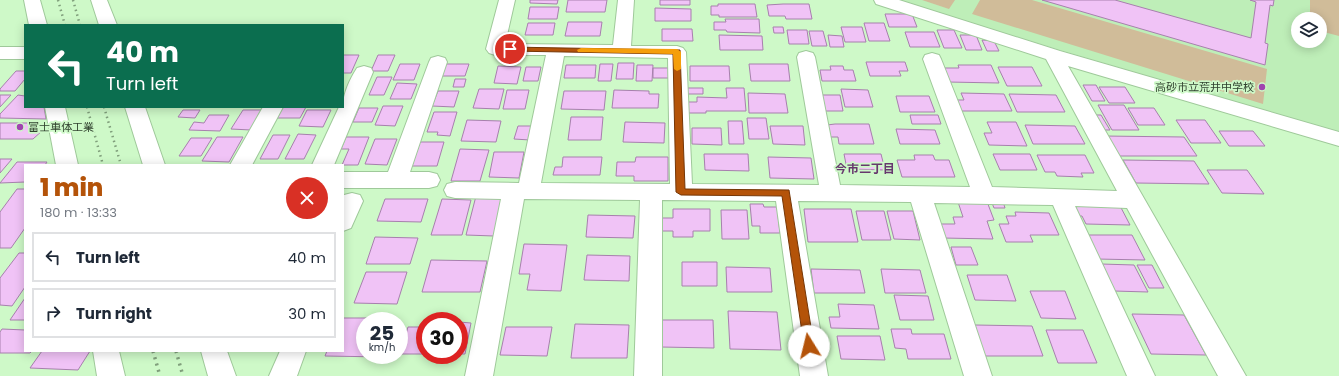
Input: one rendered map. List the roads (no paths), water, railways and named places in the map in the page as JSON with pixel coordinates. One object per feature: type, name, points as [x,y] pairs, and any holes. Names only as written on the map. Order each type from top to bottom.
[{"type":"street","points":[[32,0],[38,24]]},
{"type":"street","points":[[99,0],[108,24]]},
{"type":"street","points":[[508,0],[495,49],[677,52],[681,192]]},
{"type":"street","points":[[622,51],[626,0]]},
{"type":"street","points":[[882,0],[1053,55],[1339,139]]},
{"type":"street","points":[[479,376],[556,50]]},
{"type":"street","points":[[0,68],[13,53]]},
{"type":"street","points":[[1053,55],[1232,376]]},
{"type":"street","points":[[806,58],[831,193]]},
{"type":"street","points":[[932,59],[984,195]]},
{"type":"street","points":[[396,180],[438,62]]},
{"type":"street","points":[[323,164],[364,72]]},
{"type":"street","points":[[55,108],[67,164]]},
{"type":"street","points":[[135,108],[154,164]]},
{"type":"street","points":[[242,164],[272,108]]},
{"type":"street","points":[[344,180],[429,180]]},
{"type":"street","points":[[455,190],[1060,196],[1133,200]]},
{"type":"street","points":[[648,376],[651,192]]},
{"type":"street","points":[[786,193],[814,376]]},
{"type":"street","points":[[920,194],[978,376]]},
{"type":"street","points":[[1060,196],[1141,376]]},
{"type":"street","points":[[344,220],[352,200]]},
{"type":"street","points":[[106,352],[111,376]]},
{"type":"street","points":[[214,352],[222,376]]},
{"type":"street","points":[[283,376],[293,352]]},
{"type":"railway","points":[[58,0],[65,24]]},
{"type":"railway","points":[[73,0],[80,24]]},
{"type":"railway","points":[[87,108],[103,164]]},
{"type":"railway","points":[[104,108],[121,164]]},
{"type":"railway","points":[[153,352],[160,376]]},
{"type":"railway","points":[[176,352],[183,376]]},
{"type":"place","name":"高砂市立荒井中学校","points":[[1262,87]]},
{"type":"place","name":"富士車体工業","points":[[20,127]]},
{"type":"district","name":"今市二丁目","points":[[865,169]]}]
